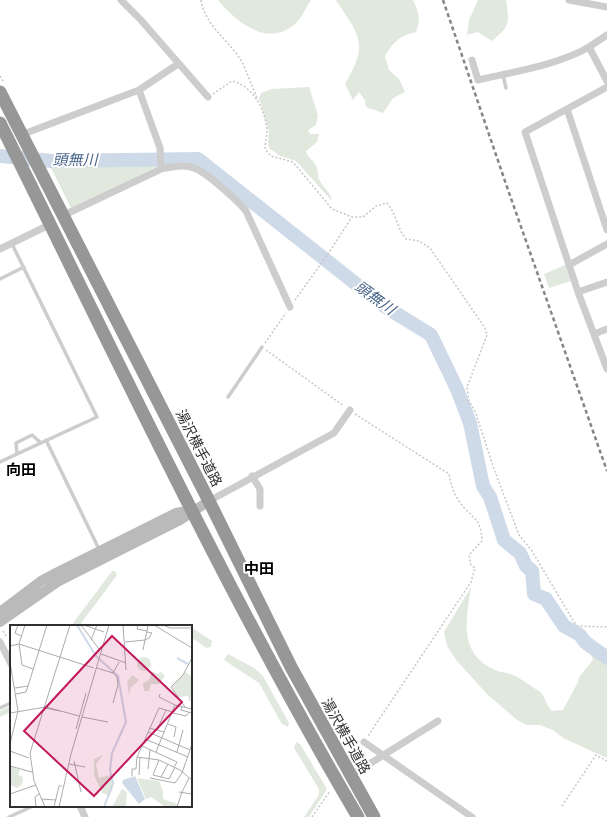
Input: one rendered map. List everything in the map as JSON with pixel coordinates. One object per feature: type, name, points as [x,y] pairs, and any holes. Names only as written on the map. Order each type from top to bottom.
[{"type":"highway","name":"湯沢横手道路","points":[[0,92],[21,136],[209,501],[291,667],[374,817]]},
{"type":"highway","points":[[0,123],[234,592],[358,817]]},
{"type":"street","points":[[121,0],[140,19],[208,97]]},
{"type":"street","points":[[569,0],[607,7]]},
{"type":"street","points":[[472,60],[478,80],[547,63],[580,52],[607,35]]},
{"type":"street","points":[[589,47],[607,81]]},
{"type":"street","points":[[21,136],[139,90],[178,64]]},
{"type":"street","points":[[607,87],[526,132],[578,292],[607,369]]},
{"type":"street","points":[[139,90],[160,148],[161,166]]},
{"type":"street","points":[[567,109],[607,230]]},
{"type":"street","points":[[62,216],[161,166],[196,168],[237,200],[246,212],[290,307]]},
{"type":"street","points":[[0,249],[51,224]]},
{"type":"street","points":[[569,264],[607,244]]},
{"type":"street","points":[[578,292],[607,282]]},
{"type":"street","points":[[594,334],[607,329]]},
{"type":"street","points":[[3,626],[59,581],[180,520],[192,510],[252,476],[334,433],[350,410]]},
{"type":"street","points":[[252,476],[260,489],[260,506]]},
{"type":"street","points":[[0,612],[41,581],[176,513],[192,510]]},
{"type":"street","points":[[0,642],[10,662]]},
{"type":"street","points":[[348,772],[438,721]]},
{"type":"street","points":[[364,742],[472,817]]},
{"type":"street","points":[[80,807],[85,817]]},
{"type":"lane","points":[[502,74],[506,88]]},
{"type":"lane","points":[[0,462],[97,417],[12,244]]},
{"type":"lane","points":[[0,279],[24,267]]},
{"type":"lane","points":[[228,397],[262,347]]},
{"type":"lane","points":[[17,454],[16,443],[32,435],[41,443]]},
{"type":"lane","points":[[46,440],[100,551]]},
{"type":"lane","points":[[0,708],[10,703]]},
{"type":"lane","points":[[9,817],[31,807]]},
{"type":"path","points":[[201,0],[202,9],[207,19],[241,61],[259,103],[267,130],[265,149],[271,156],[293,162],[332,209],[352,216],[363,217],[376,206],[387,203],[392,208],[400,232],[406,239],[419,242],[430,248],[486,328],[487,335],[467,387],[467,394],[475,411],[494,469],[519,535],[532,552],[574,622],[578,626],[607,627]]},
{"type":"path","points":[[208,97],[232,81],[242,84],[250,90],[259,103]]},
{"type":"path","points":[[321,264],[352,216]]},
{"type":"path","points":[[262,347],[350,410],[449,474],[452,487],[459,502],[470,512],[481,527],[482,541],[469,555],[471,565],[475,568],[471,582],[364,742],[348,772]]},
{"type":"path","points":[[562,806],[596,755],[607,761]]},
{"type":"path","points":[[312,817],[337,781]]},
{"type":"shaded area","points":[[218,0],[311,0],[302,16],[295,24],[285,31],[264,33],[243,24]]},
{"type":"shaded area","points":[[336,0],[413,0],[418,12],[419,19],[416,32],[406,35],[398,40],[391,46],[385,56],[389,70],[399,79],[405,92],[393,98],[383,113],[366,107],[365,100],[359,92],[353,100],[345,84],[357,59],[359,49],[356,32]]},
{"type":"shaded area","points":[[478,0],[506,0],[508,19],[506,27],[492,41],[478,32],[467,35],[469,20]]},
{"type":"shaded area","points":[[309,87],[318,115],[316,125],[308,130],[310,134],[319,134],[317,142],[306,151],[314,162],[319,179],[330,195],[332,201],[296,161],[280,156],[269,148],[269,132],[259,98],[261,93],[272,89]]},
{"type":"shaded area","points":[[155,164],[156,167],[71,208],[50,166]]},
{"type":"shaded area","points":[[565,265],[571,281],[549,288],[544,274]]},
{"type":"shaded area","points":[[112,571],[115,571],[117,575],[80,625],[72,625]]},
{"type":"shaded area","points":[[471,587],[467,611],[467,634],[475,655],[483,663],[495,670],[515,676],[539,691],[552,711],[563,710],[578,682],[579,677],[593,660],[589,648],[592,642],[607,649],[607,758],[563,738],[553,730],[540,725],[527,725],[517,720],[487,694],[457,661],[447,646],[444,632]]},
{"type":"shaded area","points":[[192,628],[212,641],[211,647],[206,648],[192,638]]},
{"type":"shaded area","points":[[228,654],[254,668],[263,676],[289,723],[288,727],[282,724],[259,683],[224,660]]},
{"type":"shaded area","points":[[10,706],[10,712],[0,717],[0,711]]},
{"type":"shaded area","points":[[296,742],[300,744],[327,789],[309,817],[304,817],[319,795],[319,789],[294,748]]},
{"type":"waterway","name":"頭無川","points":[[0,156],[51,161],[198,159],[384,306],[431,335],[457,389],[470,423],[483,486],[490,497],[504,540],[520,553],[526,566],[532,571],[534,594],[546,599],[564,626],[580,635],[585,642],[607,658]]},
{"type":"railway","points":[[443,0],[607,471]]},
{"type":"district","name":"向田","points":[[21,470]]},
{"type":"district","name":"中田","points":[[259,569]]}]
